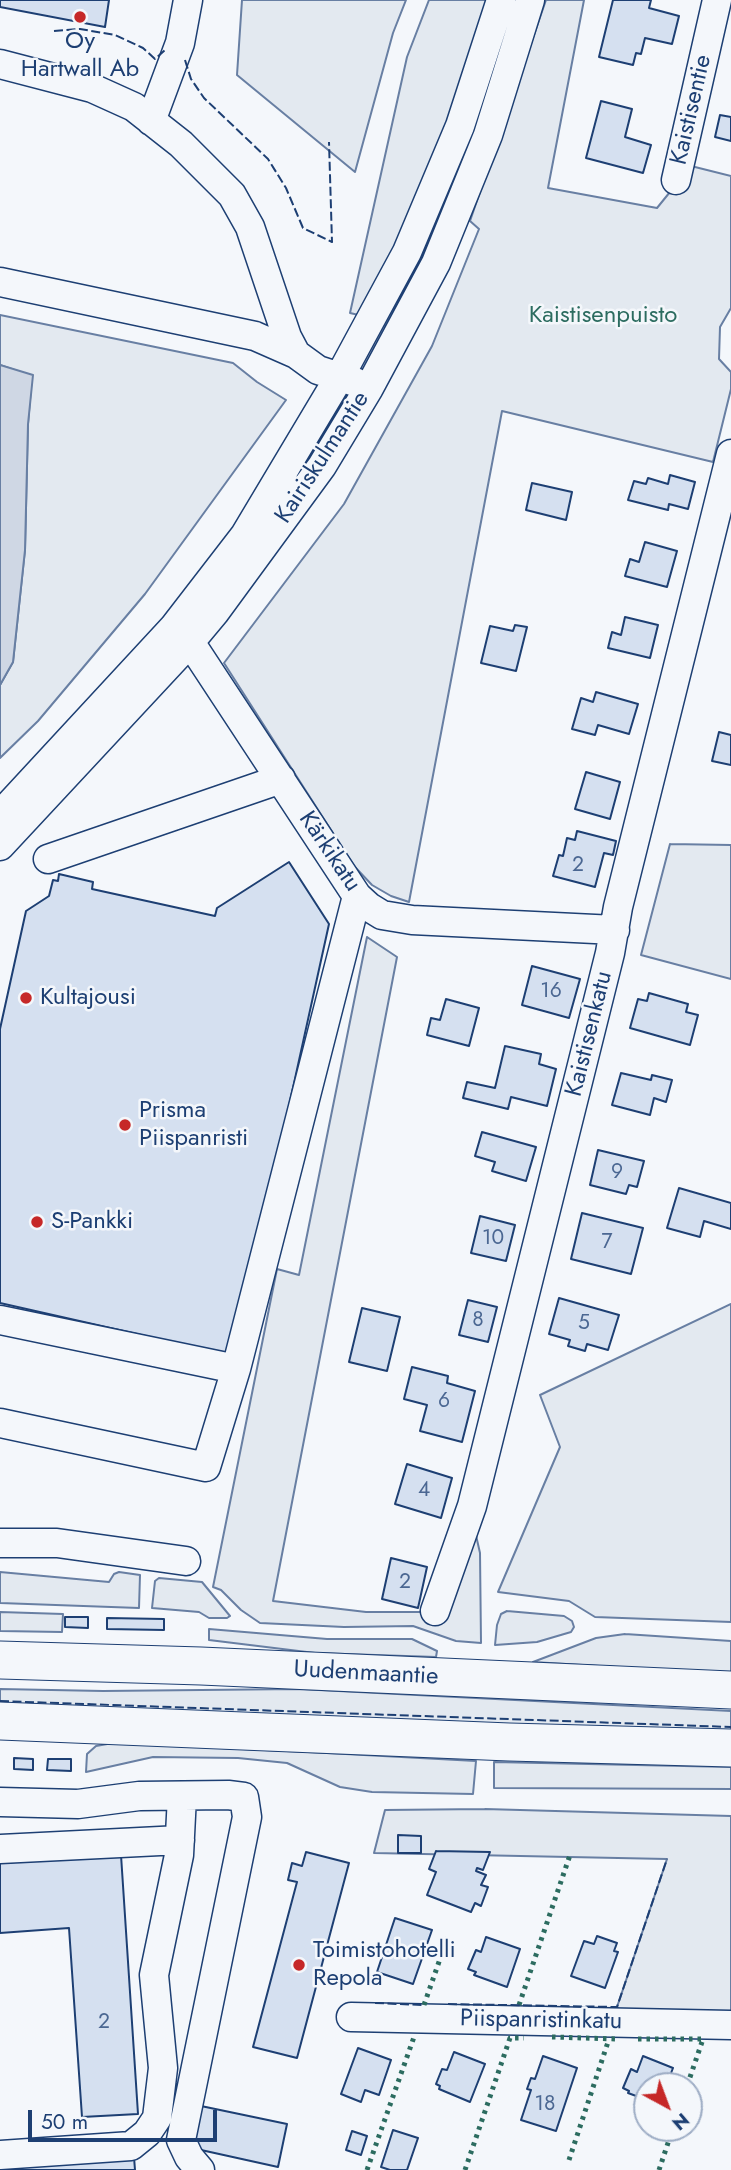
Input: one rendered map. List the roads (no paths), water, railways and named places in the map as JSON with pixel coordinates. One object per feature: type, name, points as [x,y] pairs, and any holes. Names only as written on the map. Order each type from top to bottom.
[{"type":"main road","name":"Uudenmaantie","points":[[0,1660],[201,1666],[731,1690]]},
{"type":"main road","points":[[0,1721],[509,1742],[731,1748]]},
{"type":"street","points":[[151,121],[180,43],[188,0]]},
{"type":"street","name":"Kairiskulmantie","points":[[0,846],[182,634],[340,376],[407,253],[460,126],[501,0]]},
{"type":"street","name":"Kairiskulmantie","points":[[0,815],[182,634],[215,612],[322,466],[369,388],[436,262],[488,135],[530,0]]},
{"type":"street","name":"Kaistisentie","points":[[676,180],[717,0]]},
{"type":"street","points":[[0,64],[92,88],[134,107],[180,144],[232,195],[250,227],[286,337],[296,354]]},
{"type":"street","points":[[0,282],[255,336],[296,354],[318,370],[369,388]]},
{"type":"street","name":"Kaistisenkatu","points":[[435,1611],[472,1506],[731,454]]},
{"type":"street","name":"Kärkikatu","points":[[182,634],[357,896],[382,915],[615,930]]},
{"type":"street","points":[[48,859],[281,779]]},
{"type":"street","points":[[0,1423],[206,1467],[236,1369],[357,896]]},
{"type":"street","points":[[0,1320],[236,1369]]},
{"type":"street","points":[[0,1543],[57,1543],[186,1560]]},
{"type":"street","points":[[0,1802],[78,1804],[139,1796],[244,1797],[247,1817],[181,2140],[189,2157],[200,2170]]},
{"type":"street","points":[[0,2155],[131,2146],[147,2133],[157,2118],[163,2068],[155,1975],[180,1840],[182,1796]]},
{"type":"street","points":[[0,1849],[180,1840]]},
{"type":"street","name":"Piispanristinkatu","points":[[351,2017],[731,2025]]},
{"type":"place","name":"Oy Hartwall Ab","points":[[80,17]]},
{"type":"place","name":"Kultajousi","points":[[26,998]]},
{"type":"place","name":"Prisma Piispanristi","points":[[125,1125]]},
{"type":"place","name":"S-Pankki","points":[[37,1222]]},
{"type":"place","name":"Toimistohotelli Repola","points":[[299,1965]]},
{"type":"park label","name":"Kaistisenpuisto","points":[[603,316]]}]
